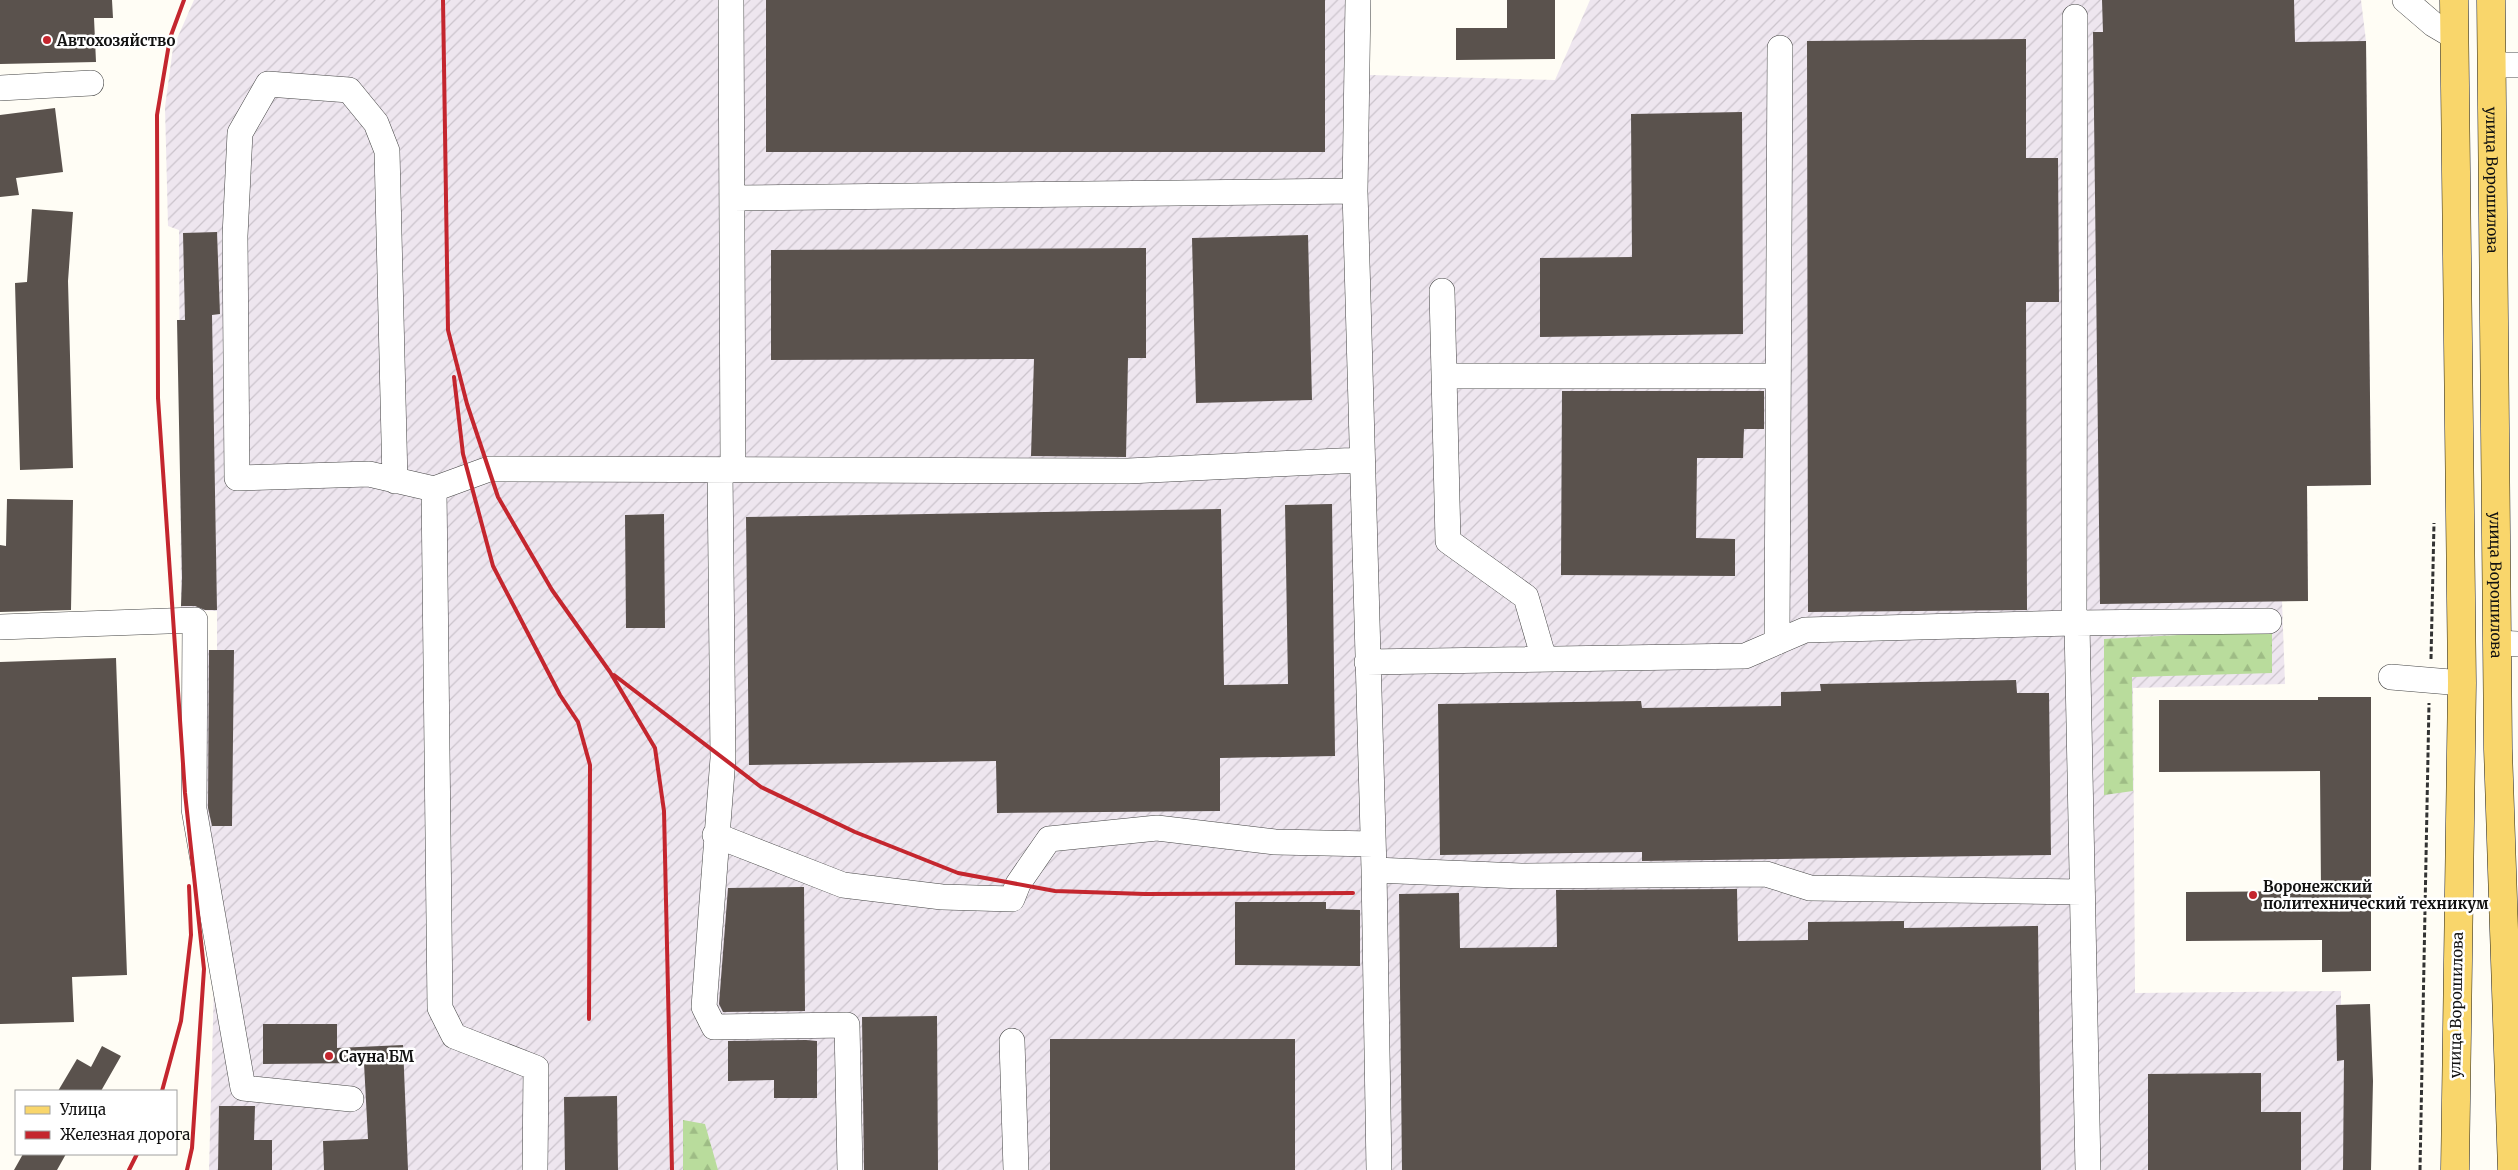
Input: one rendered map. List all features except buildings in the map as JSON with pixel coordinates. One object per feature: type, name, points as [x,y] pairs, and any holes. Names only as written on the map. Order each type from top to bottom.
[{"type":"main road","name":"улица Ворошилова","points":[[2454,0],[2462,683],[2455,1170]]},
{"type":"main road","name":"улица Ворошилова","points":[[2491,0],[2505,65],[2512,1170]]},
{"type":"lane","points":[[731,0],[732,198],[723,758],[704,1007],[714,1027],[848,1025],[850,1170]]},
{"type":"lane","points":[[1358,0],[1355,191],[1361,460],[1374,870],[1378,1170]]},
{"type":"lane","points":[[2404,0],[2433,24],[2455,36]]},
{"type":"lane","points":[[2075,17],[2075,624],[2088,1170]]},
{"type":"lane","points":[[1777,642],[1780,48]]},
{"type":"lane","points":[[0,88],[91,83]]},
{"type":"lane","points":[[395,481],[386,151],[376,122],[349,90],[268,84],[240,133],[235,236],[237,478],[370,474],[395,481],[434,489],[489,469],[1128,471],[1361,460]]},
{"type":"lane","points":[[732,198],[1355,191]]},
{"type":"lane","points":[[1442,291],[1448,542],[1526,597],[1544,659]]},
{"type":"lane","points":[[1444,376],[1778,376]]},
{"type":"lane","points":[[434,489],[440,1008],[454,1036],[536,1068],[536,1170]]},
{"type":"lane","points":[[0,627],[194,620],[194,809],[243,1088],[351,1099]]},
{"type":"lane","points":[[1367,662],[1745,656],[1804,630],[2269,621]]},
{"type":"lane","points":[[2391,678],[2462,683]]},
{"type":"lane","points":[[716,836],[843,885],[942,897],[1012,899],[1018,884],[1049,839],[1157,828],[1275,842],[1373,844]]},
{"type":"lane","points":[[1374,870],[1521,876],[1766,874],[1810,888],[2082,892]]},
{"type":"lane","points":[[1012,1041],[1016,1170]]},
{"type":"path","points":[[2420,1170],[2434,515]]},
{"type":"shaded area","points":[[194,0],[1370,0],[1370,75],[1555,80],[1590,0],[2361,0],[2366,41],[2371,485],[2307,486],[2308,601],[2282,601],[2285,684],[2133,688],[2135,993],[2341,991],[2341,1005],[2370,1004],[2371,1170],[209,1170],[214,984],[200,825],[203,650],[217,650],[217,611],[181,610],[179,230],[168,226],[165,107],[173,48]]},
{"type":"green space","points":[[2272,630],[2272,673],[2132,677],[2133,791],[2104,795],[2104,639]]},
{"type":"green space","points":[[683,1120],[705,1124],[718,1170],[683,1170]]},
{"type":"railway","points":[[184,0],[170,38],[157,115],[158,398],[185,793],[204,969],[192,1148],[187,1170]]},
{"type":"railway","points":[[443,0],[448,330],[467,404],[498,497],[552,590],[610,672],[655,748],[664,811],[672,1170]]},
{"type":"railway","points":[[454,377],[463,454],[493,566],[560,695],[578,722],[590,765],[589,1019]]},
{"type":"railway","points":[[614,675],[761,787],[855,832],[958,873],[1055,891],[1145,894],[1353,893]]},
{"type":"railway","points":[[162,1090],[181,1021],[191,935],[189,886]]},
{"type":"railway","points":[[129,1170],[136,1155]]},
{"type":"place","name":"Автохозяйство","points":[[47,40]]},
{"type":"place","name":"Воронежский политехнический техникум","points":[[2253,895]]},
{"type":"place","name":"Сауна БМ","points":[[329,1056]]}]
